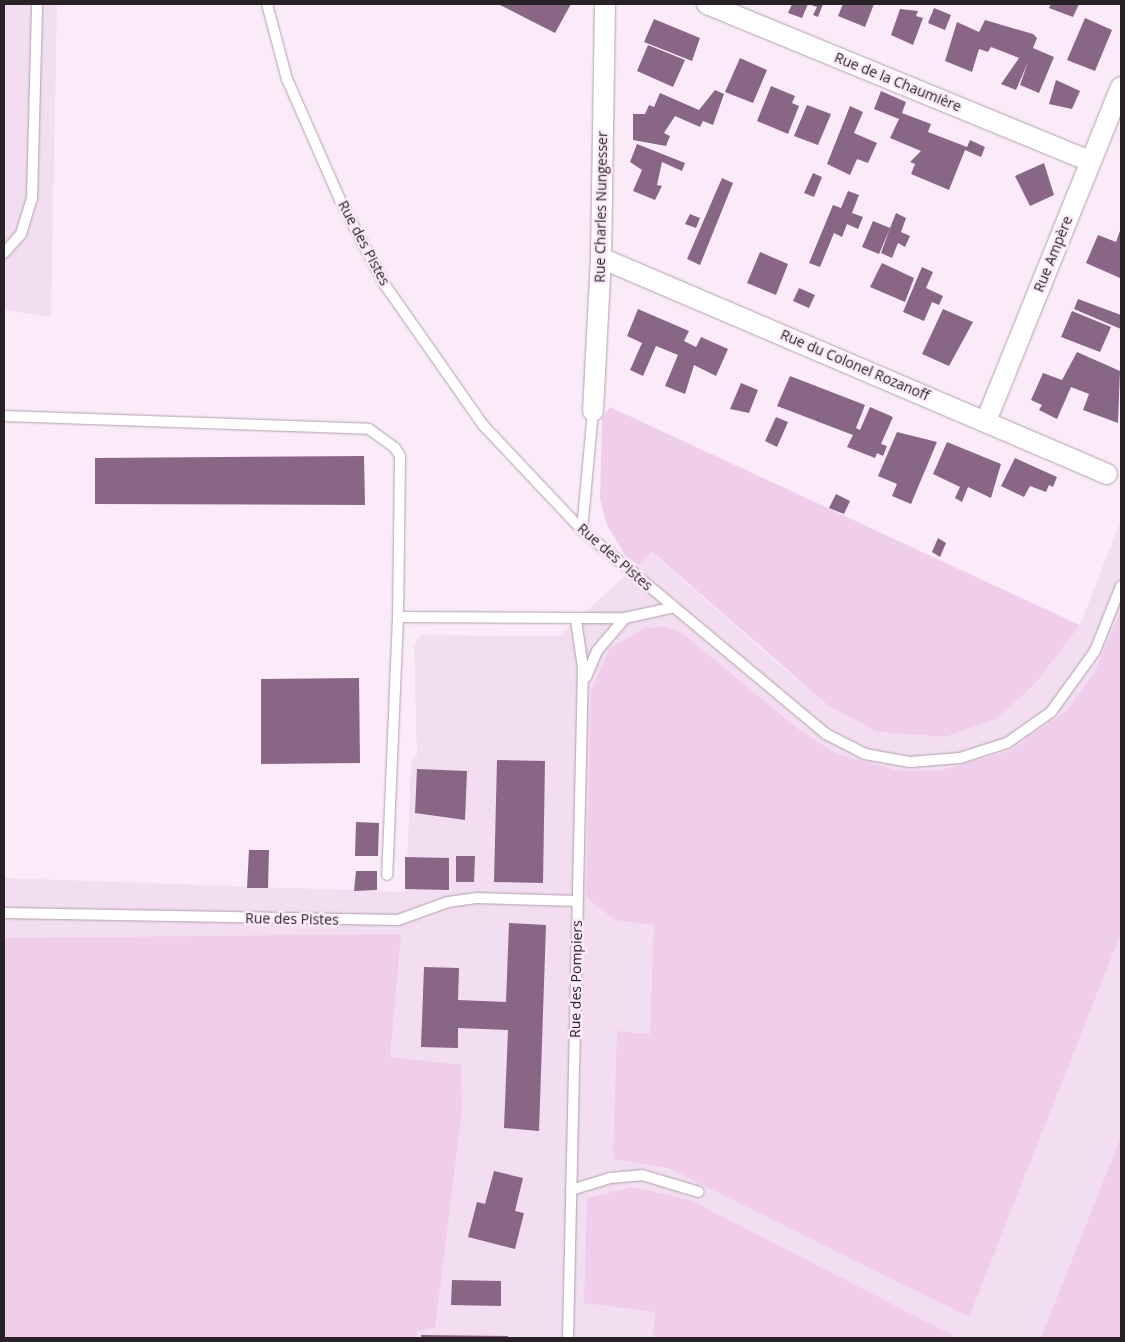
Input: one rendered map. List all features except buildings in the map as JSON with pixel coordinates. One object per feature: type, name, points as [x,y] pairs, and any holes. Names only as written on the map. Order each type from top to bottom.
[{"type":"street","name":"Rue Charles Nungesser","points":[[593,411],[601,258],[604,4]]},
{"type":"street","name":"Rue de la Chaumière","points":[[707,4],[1090,161]]},
{"type":"street","name":"Rue Ampère","points":[[986,421],[1121,87]]},
{"type":"street","name":"Rue du Colonel Rozanoff","points":[[601,258],[1107,474]]},
{"type":"lane","points":[[4,253],[21,234],[32,200],[37,4]]},
{"type":"lane","name":"Rue des Pistes","points":[[267,4],[287,79],[340,200],[385,285],[483,425],[582,530],[671,608],[826,734],[865,754],[910,762],[960,758],[1007,743],[1051,712],[1095,651],[1121,586]]},
{"type":"lane","points":[[582,530],[593,411]]},
{"type":"lane","points":[[4,416],[369,428],[400,456],[398,618],[387,875]]},
{"type":"lane","points":[[398,618],[576,620],[625,618],[671,608]]},
{"type":"lane","points":[[581,693],[597,651],[625,618]]},
{"type":"lane","name":"Rue des Pompiers","points":[[568,1338],[581,693],[576,620]]},
{"type":"lane","name":"Rue des Pistes","points":[[4,914],[398,920],[448,902],[476,898],[577,900]]},
{"type":"lane","points":[[571,1190],[610,1178],[642,1175],[699,1192]]},
{"type":"shaded area","points":[[4,4],[57,4],[51,317],[4,310]]},
{"type":"shaded area","points":[[610,407],[1080,625],[1035,684],[996,719],[945,737],[877,732],[828,705],[652,552],[638,565],[625,555],[607,525],[600,499],[602,418]]},
{"type":"shaded area","points":[[1121,520],[1121,1338],[4,1338],[4,878],[406,892],[411,763],[417,755],[414,644],[421,635],[559,636],[651,552],[791,675],[877,732],[945,737],[996,719],[1035,684],[1080,625]]},
{"type":"shaded area","points":[[1121,611],[1121,933],[969,1317],[668,1168],[613,1159],[617,1031],[650,1034],[654,925],[615,920],[586,897],[591,692],[609,649],[644,628],[665,627],[682,633],[798,729],[837,754],[897,770],[938,771],[1010,751],[1067,710],[1094,673]]},
{"type":"shaded area","points":[[401,934],[390,1057],[461,1065],[462,1111],[435,1328],[417,1331],[416,1338],[4,1338],[4,938]]},
{"type":"shaded area","points":[[1121,1137],[1121,1338],[1041,1338]]},
{"type":"shaded area","points":[[633,1187],[690,1200],[958,1338],[653,1338],[655,1312],[584,1303],[587,1198]]}]
